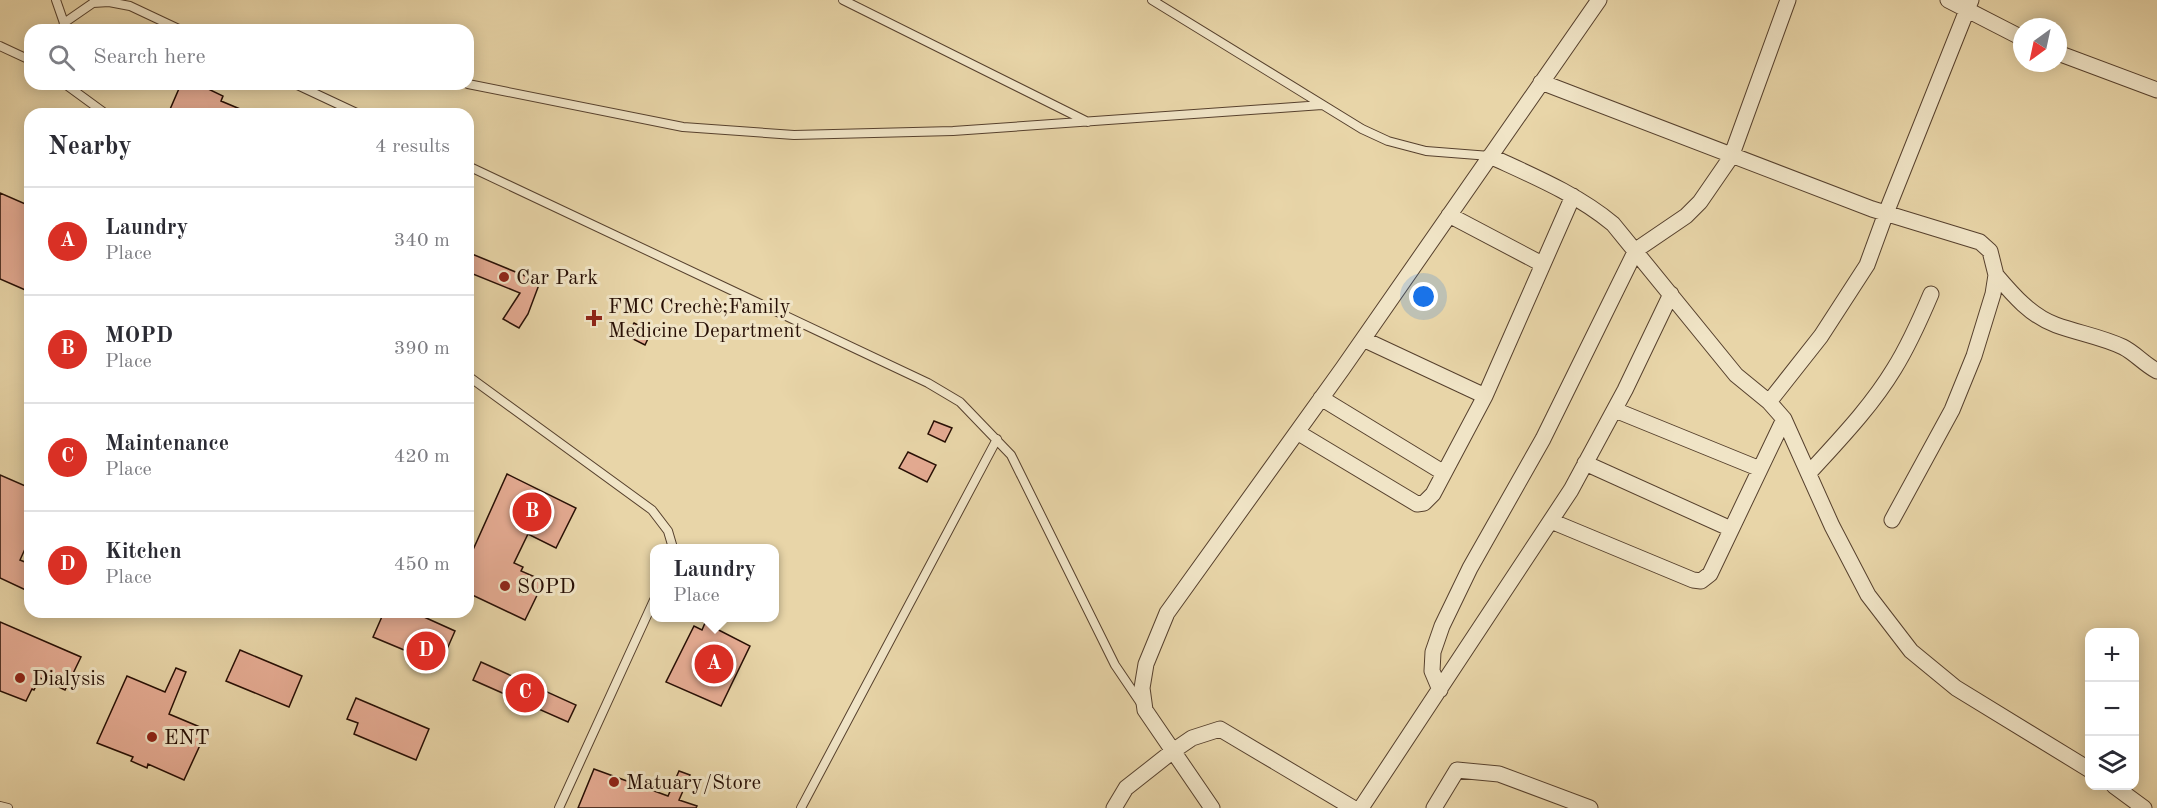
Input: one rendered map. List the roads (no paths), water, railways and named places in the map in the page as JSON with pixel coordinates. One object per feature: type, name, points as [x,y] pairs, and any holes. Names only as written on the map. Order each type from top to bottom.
[{"type":"street","points":[[1212,808],[1145,710],[1142,688],[1146,664],[1167,613],[1363,339],[1599,0]]},
{"type":"street","points":[[1440,690],[1432,671],[1433,652],[1442,626],[1470,568],[1543,439],[1636,250],[1686,216],[1700,202],[1731,156],[1788,0]]},
{"type":"street","points":[[1948,0],[1969,5],[2013,32]]},
{"type":"street","points":[[1769,402],[1821,336],[1867,265],[1969,5]]},
{"type":"street","points":[[2067,55],[2157,90]]},
{"type":"street","points":[[1541,82],[1886,213],[1980,242],[1990,251],[1996,275],[1993,294],[1974,356],[1952,410],[1892,520]]},
{"type":"street","points":[[1490,156],[1573,196],[1595,209],[1613,224],[1736,375],[1769,402],[1785,419],[1832,526],[1868,595],[1911,651],[1956,688],[2085,767]]},
{"type":"street","points":[[1297,432],[1416,504],[1424,503],[1433,494],[1485,396],[1573,196]]},
{"type":"street","points":[[1449,215],[1542,264]]},
{"type":"street","points":[[1996,275],[2031,311],[2054,324],[2105,339],[2125,348],[2157,371]]},
{"type":"street","points":[[1361,808],[1572,490],[1615,410],[1671,294]]},
{"type":"street","points":[[1809,472],[1847,430],[1894,370],[1931,294]]},
{"type":"street","points":[[1363,339],[1485,396]]},
{"type":"street","points":[[1321,398],[1444,474]]},
{"type":"street","points":[[1615,410],[1760,469]]},
{"type":"street","points":[[1551,521],[1693,580],[1701,581],[1710,574],[1785,419]]},
{"type":"street","points":[[1585,463],[1731,528]]},
{"type":"street","points":[[1114,808],[1126,788],[1173,751],[1192,738],[1220,729],[1353,808]]},
{"type":"street","points":[[1434,808],[1457,770],[1499,774],[1590,808]]},
{"type":"street","points":[[2120,790],[2144,808]]},
{"type":"lane","points":[[56,0],[62,24]]},
{"type":"lane","points":[[843,0],[1089,122]]},
{"type":"lane","points":[[1152,0],[1362,129],[1388,141],[1426,151],[1490,156]]},
{"type":"lane","points":[[67,24],[93,3],[109,2],[130,6],[168,24]]},
{"type":"lane","points":[[0,46],[24,57]]},
{"type":"lane","points":[[474,85],[683,127],[794,135],[953,131],[1322,105]]},
{"type":"lane","points":[[73,90],[98,108]]},
{"type":"lane","points":[[308,90],[346,108]]},
{"type":"lane","points":[[474,169],[927,383],[960,402],[1011,455],[1115,664],[1145,710]]},
{"type":"lane","points":[[474,380],[652,510],[668,531],[672,544]]},
{"type":"lane","points":[[801,808],[997,440]]},
{"type":"lane","points":[[559,808],[650,609]]},
{"type":"lane","points":[[0,806],[8,808]]},
{"type":"place","name":"Car Park","points":[[504,277]]},
{"type":"place","name":"FMC Crechè;Family Medicine Department","points":[[594,318]]},
{"type":"place","name":"MOPD","points":[[532,512]]},
{"type":"place","name":"SOPD","points":[[505,586]]},
{"type":"place","name":"Kitchen","points":[[426,651]]},
{"type":"place","name":"Laundry","points":[[714,664]]},
{"type":"place","name":"Dialysis","points":[[20,678]]},
{"type":"place","name":"Maintenance","points":[[525,693]]},
{"type":"place","name":"ENT","points":[[152,737]]},
{"type":"place","name":"Matuary/Store","points":[[614,782]]}]
